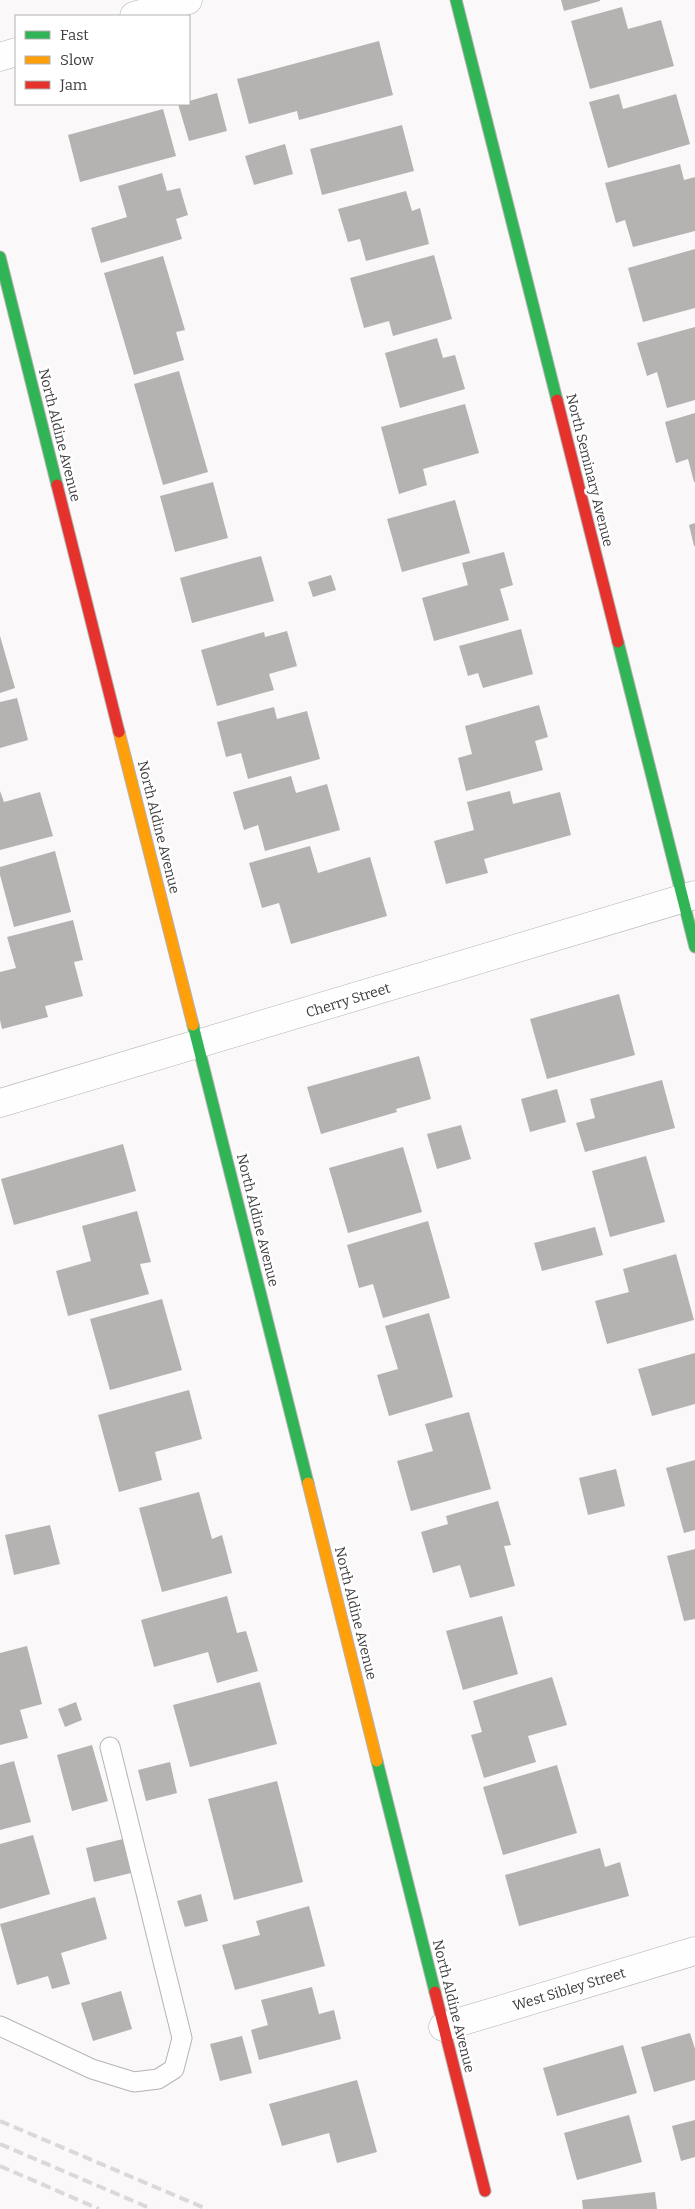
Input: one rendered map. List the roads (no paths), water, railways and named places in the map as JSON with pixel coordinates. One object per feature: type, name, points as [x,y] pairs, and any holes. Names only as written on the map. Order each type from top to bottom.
[{"type":"street","points":[[137,15],[188,0]]},
{"type":"street","name":"North Seminary Avenue","points":[[456,0],[689,897],[695,947]]},
{"type":"street","points":[[0,56],[15,52]]},
{"type":"street","name":"North Aldine Avenue","points":[[0,257],[485,2191]]},
{"type":"street","name":"Cherry Street","points":[[0,1103],[689,897]]},
{"type":"street","name":"West Sibley Street","points":[[443,2027],[695,1951]]},
{"type":"lane","points":[[0,2026],[92,2069],[134,2082],[158,2079],[174,2069],[182,2038],[110,1747]]},
{"type":"railway","points":[[0,2121],[207,2209]]},
{"type":"railway","points":[[0,2144],[152,2209]]},
{"type":"railway","points":[[0,2166],[99,2209]]}]
